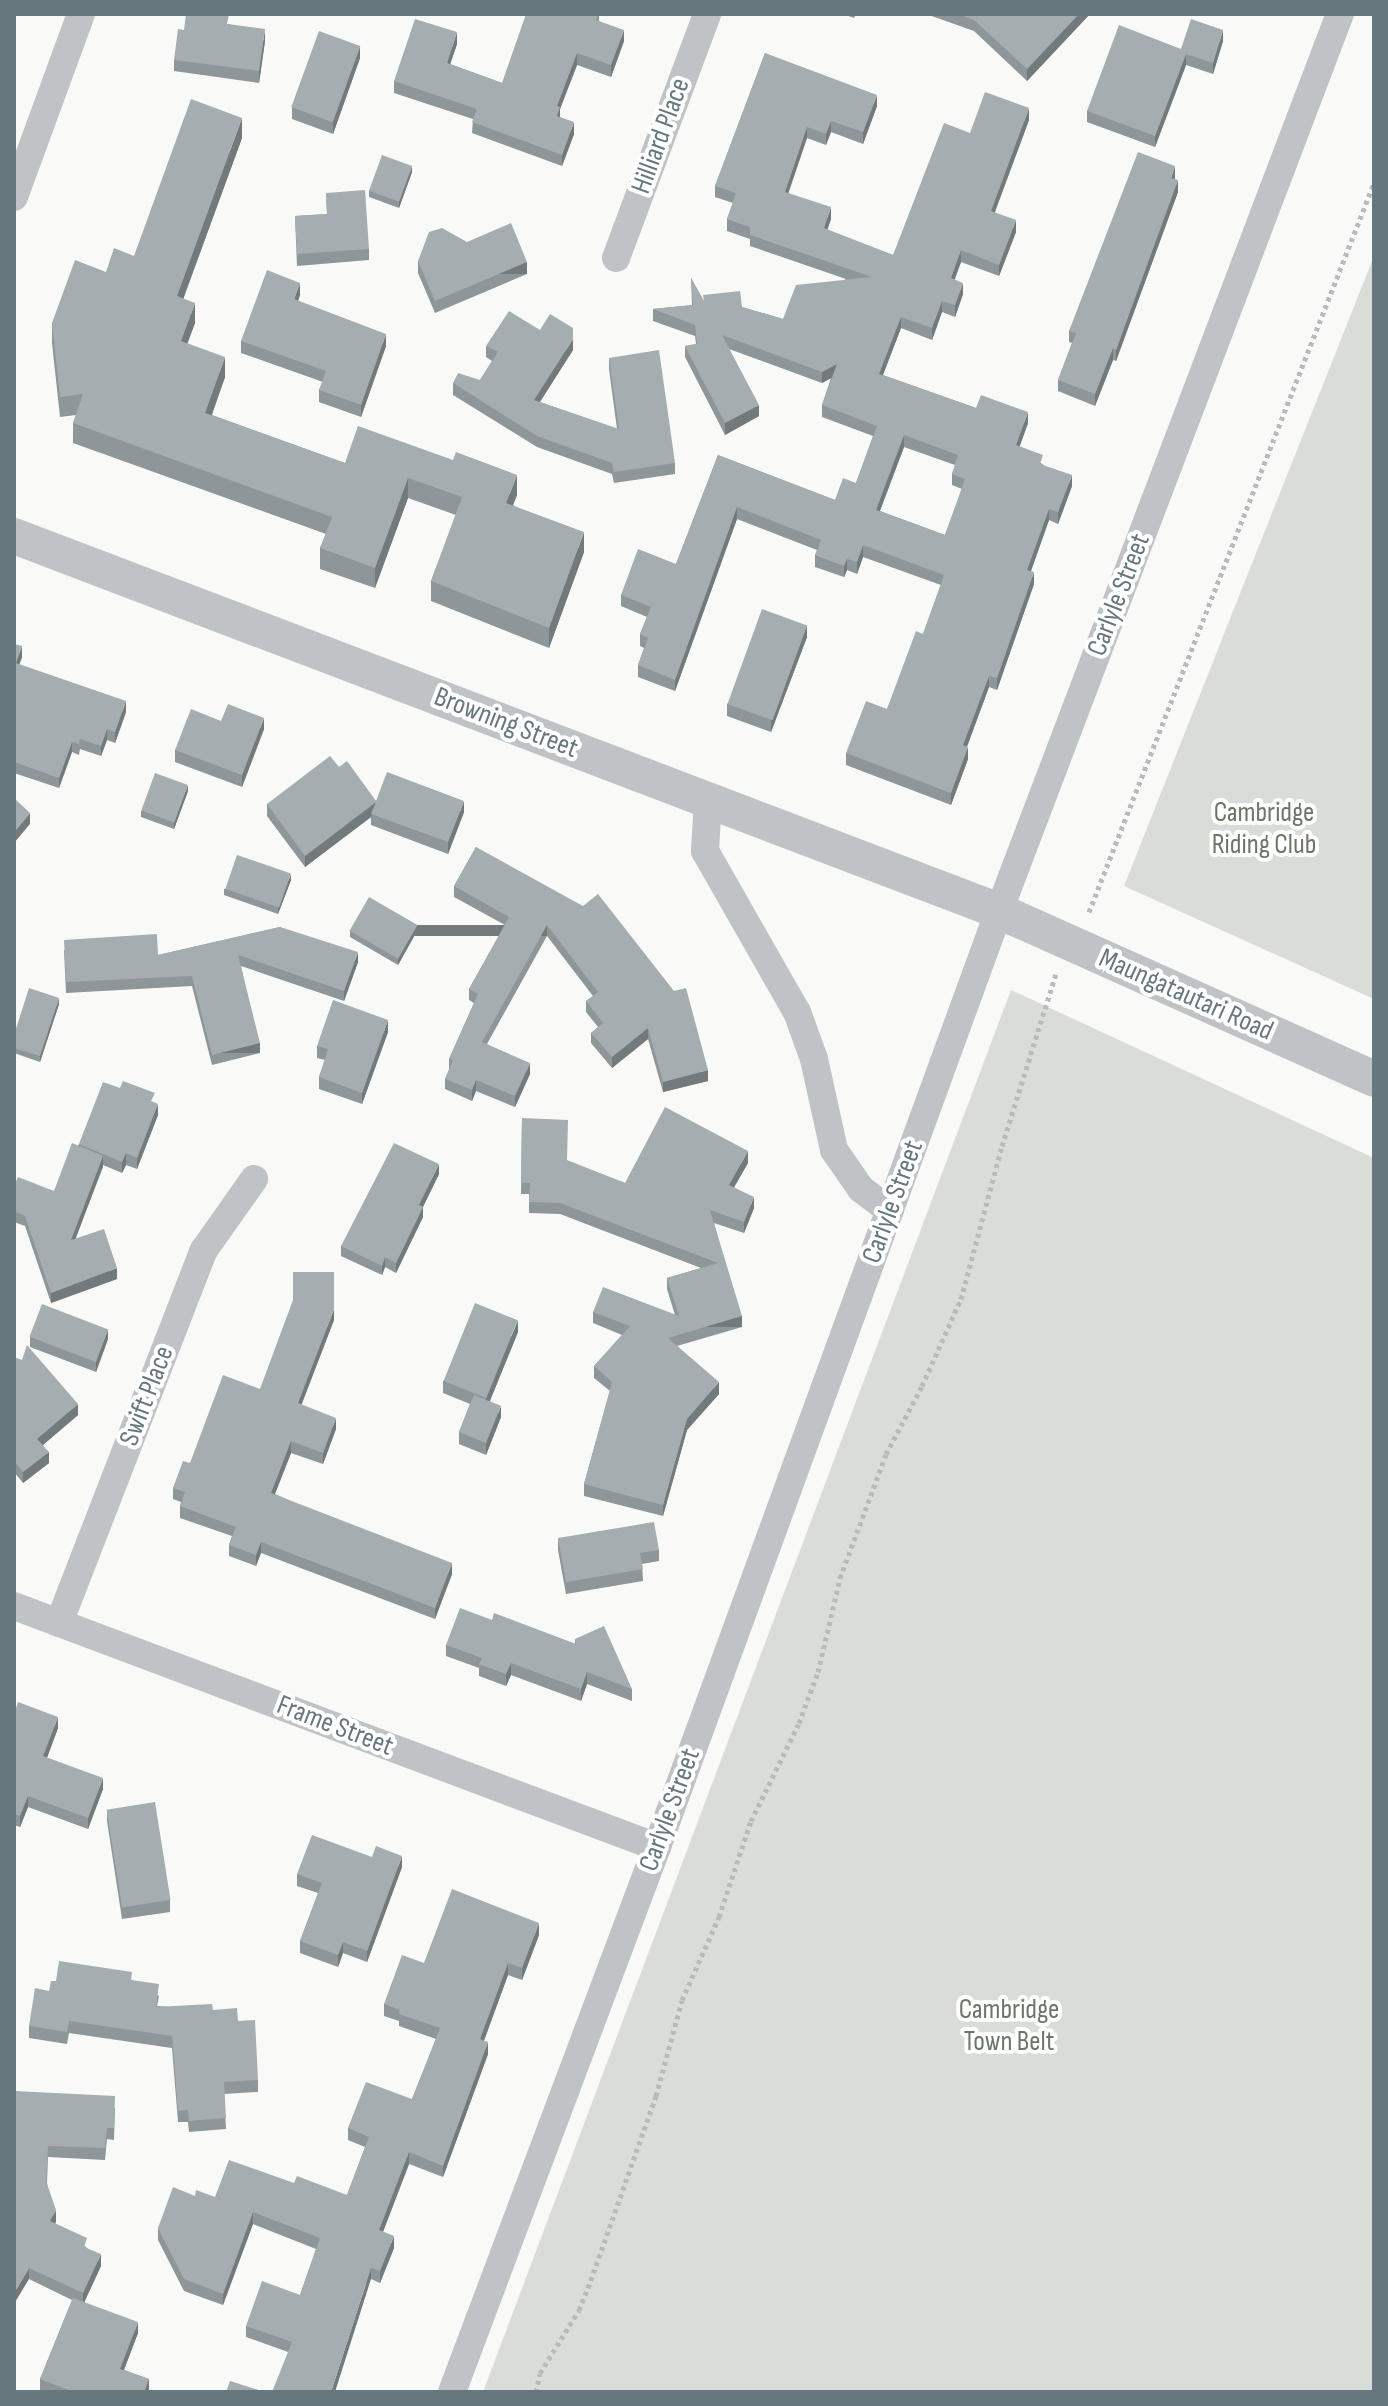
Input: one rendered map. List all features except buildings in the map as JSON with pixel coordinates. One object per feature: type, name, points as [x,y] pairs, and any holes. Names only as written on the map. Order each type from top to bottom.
[{"type":"street","points":[[14,197],[81,14]]},
{"type":"street","name":"Hilliard Place","points":[[616,258],[707,14]]},
{"type":"street","name":"Carlyle Street","points":[[452,2392],[657,1847],[999,911],[1340,14]]},
{"type":"street","name":"Browning Street","points":[[14,536],[999,911]]},
{"type":"street","points":[[708,800],[705,851],[797,1012],[814,1059],[834,1150],[861,1189],[890,1211]]},
{"type":"street","name":"Maungatautari Road","points":[[999,911],[1374,1079]]},
{"type":"street","name":"Swift Place","points":[[59,1623],[204,1250],[254,1179]]},
{"type":"street","name":"Frame Street","points":[[14,1606],[657,1847]]},
{"type":"path","points":[[1089,913],[1374,183]]},
{"type":"path","points":[[536,2392],[540,2373],[579,2310],[588,2288],[656,2096],[682,2000],[719,1917],[751,1821],[799,1723],[818,1672],[840,1578],[886,1454],[922,1386],[961,1299],[1002,1146],[1058,970]]},
{"type":"green space","name":"Cambridge Riding Club","points":[[1374,256],[1374,999],[1124,886]]},
{"type":"green space","name":"Cambridge Town Belt","points":[[1011,990],[1374,1158],[1374,2392],[483,2392]]}]
